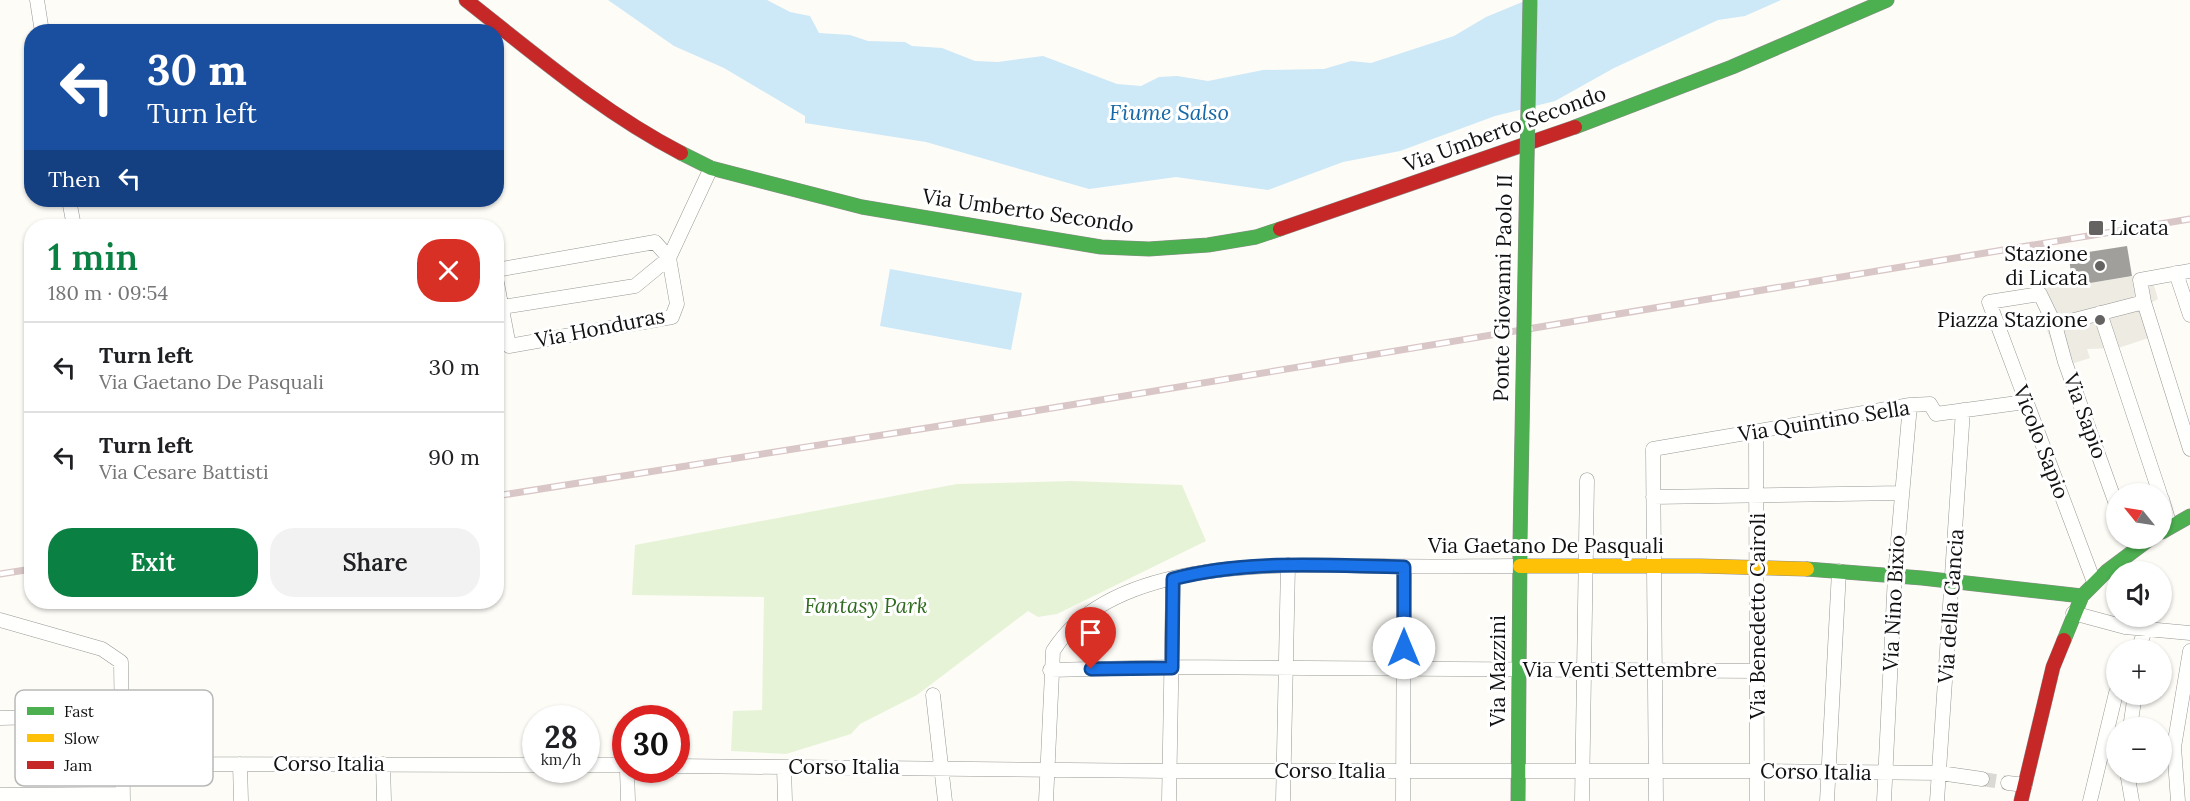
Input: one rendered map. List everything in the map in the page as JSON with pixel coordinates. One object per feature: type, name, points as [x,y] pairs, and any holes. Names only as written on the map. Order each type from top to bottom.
[{"type":"main road","name":"Via Umberto Secondo","points":[[466,0],[496,24]]},
{"type":"main road","name":"Ponte Giovanni Paolo II","points":[[1520,542],[1530,0]]},
{"type":"main road","name":"Via Umberto Secondo","points":[[504,30],[594,101],[639,131],[711,168],[862,207],[1101,247],[1149,249],[1208,246],[1256,237],[1549,138],[1791,45],[1887,0]]},
{"type":"main road","points":[[2172,526],[2190,516]]},
{"type":"main road","name":"Via Mazzini","points":[[1518,801],[1520,542]]},
{"type":"main road","points":[[2021,801],[2053,667],[2073,613],[2082,596],[2126,549]]},
{"type":"main road","name":"Via Gaetano De Pasquali","points":[[1520,566],[1758,567],[1839,571],[1952,579],[2082,596]]},
{"type":"street","points":[[37,0],[41,24]]},
{"type":"street","name":"Via Honduras","points":[[504,307],[635,286],[669,258],[711,168]]},
{"type":"street","points":[[504,269],[655,242],[669,258]]},
{"type":"street","name":"Via Honduras","points":[[504,327],[509,346],[672,317],[677,304],[669,258]]},
{"type":"street","points":[[2190,315],[2183,272],[2140,280],[2144,302],[2190,449]]},
{"type":"street","name":"Via Sapio","points":[[1989,302],[2040,294],[2055,325],[2065,362],[2108,483]]},
{"type":"street","name":"Vicolo Sapio","points":[[1989,302],[2094,582]]},
{"type":"street","points":[[2055,325],[2144,302]]},
{"type":"street","points":[[2100,313],[2156,483]]},
{"type":"street","name":"Via Quintino Sella","points":[[1653,497],[1653,449],[1910,405],[1930,404],[1936,414],[2025,402]]},
{"type":"street","name":"Via Nino Bixio","points":[[1884,801],[1895,575],[1910,405]]},
{"type":"street","name":"Via della Gancia","points":[[1937,801],[1963,410]]},
{"type":"street","name":"Via Benedetto Cairoli","points":[[1756,432],[1758,495],[1757,801]]},
{"type":"street","points":[[1582,801],[1587,480]]},
{"type":"street","points":[[1656,801],[1653,497],[1901,493]]},
{"type":"street","points":[[1283,801],[1284,668],[1288,565]]},
{"type":"street","name":"Via Gaetano De Pasquali","points":[[1047,801],[1050,670],[1053,651],[1063,635],[1082,617],[1129,592],[1206,570],[1288,565],[1520,566]]},
{"type":"street","points":[[1403,801],[1404,567]]},
{"type":"street","points":[[1827,801],[1839,571]]},
{"type":"street","points":[[1170,801],[1173,579]]},
{"type":"street","points":[[2073,613],[2106,622]]},
{"type":"street","points":[[0,620],[102,649],[120,662],[121,690]]},
{"type":"street","points":[[2142,639],[2146,627],[2190,633]]},
{"type":"street","points":[[2178,801],[2174,747],[2190,651]]},
{"type":"street","name":"Via Venti Settembre","points":[[1050,670],[1284,668],[1758,670]]},
{"type":"street","points":[[933,695],[945,801]]},
{"type":"street","points":[[2090,801],[2113,705]]},
{"type":"street","points":[[0,718],[15,718]]},
{"type":"street","name":"Corso Italia","points":[[213,764],[522,765]]},
{"type":"street","points":[[240,764],[241,801]]},
{"type":"street","points":[[383,764],[384,801]]},
{"type":"street","name":"Corso Italia","points":[[690,766],[1582,773],[1758,771],[1940,773],[1982,778]]},
{"type":"street","points":[[784,767],[785,801]]},
{"type":"street","points":[[627,783],[628,801]]},
{"type":"street","points":[[2008,783],[2025,785]]},
{"type":"street","points":[[2129,783],[2132,801]]},
{"type":"street","points":[[0,795],[123,798]]},
{"type":"green space","name":"Fantasy Park","points":[[1071,481],[1182,485],[1206,541],[1057,614],[1038,617],[1028,611],[917,695],[860,724],[851,734],[786,754],[731,751],[733,711],[762,710],[764,597],[632,595],[635,545],[957,484]]},
{"type":"shaded area","name":"Piazza Stazione","points":[[2155,273],[2153,282],[2158,299],[2151,303],[2161,334],[2118,348],[2087,349],[2090,358],[2071,364],[2058,360],[2034,295],[2033,286],[2061,281],[2062,287]]},
{"type":"water","name":"Fiume Salso","points":[[608,0],[767,0],[790,12],[810,16],[819,33],[850,35],[868,41],[905,42],[912,46],[942,48],[975,61],[998,62],[1043,56],[1117,84],[1141,86],[1159,77],[1177,76],[1208,81],[1263,70],[1324,69],[1351,61],[1371,63],[1454,36],[1486,17],[1527,0],[1781,0],[1745,16],[1718,20],[1614,68],[1555,101],[1495,116],[1400,151],[1343,162],[1268,190],[1176,177],[1089,189],[926,142],[805,123],[805,116],[724,68],[674,46]]},
{"type":"water","points":[[890,269],[1022,293],[1011,350],[880,326]]},
{"type":"building","name":"Stazione di Licata","points":[[2127,246],[2132,276],[2072,286],[2069,255]]},
{"type":"tunnel","points":[[1982,779],[2008,783]]},
{"type":"railway","points":[[504,495],[1022,413],[2190,219]]},
{"type":"railway","points":[[0,574],[24,570]]},
{"type":"traffic: fast","points":[[1520,542],[1530,0]]},
{"type":"traffic: fast","points":[[1575,127],[1732,67],[1887,0]]},
{"type":"traffic: fast","points":[[681,153],[711,168],[862,207],[1101,247],[1149,249],[1208,245],[1256,237],[1280,229]]},
{"type":"traffic: fast","points":[[2172,526],[2190,516]]},
{"type":"traffic: fast","points":[[2064,640],[2082,596],[2107,571],[2136,549]]},
{"type":"traffic: fast","points":[[1518,801],[1520,553]]},
{"type":"traffic: fast","points":[[1807,569],[1922,578],[2082,596]]},
{"type":"traffic: slow","points":[[1520,566],[1700,566],[1807,569]]},
{"type":"traffic: jam","points":[[466,0],[496,24]]},
{"type":"traffic: jam","points":[[504,30],[624,120],[681,153]]},
{"type":"traffic: jam","points":[[1280,229],[1575,127]]},
{"type":"traffic: jam","points":[[2021,801],[2053,667],[2064,640]]},
{"type":"place","name":"Licata","points":[[2096,228]]},
{"type":"place","name":"Stazione di Licata","points":[[2100,266]]},
{"type":"place","name":"Piazza Stazione","points":[[2100,320]]},
{"type":"route","points":[[1091,669],[1172,668],[1173,579],[1206,570],[1288,565],[1404,567],[1404,648]]}]
